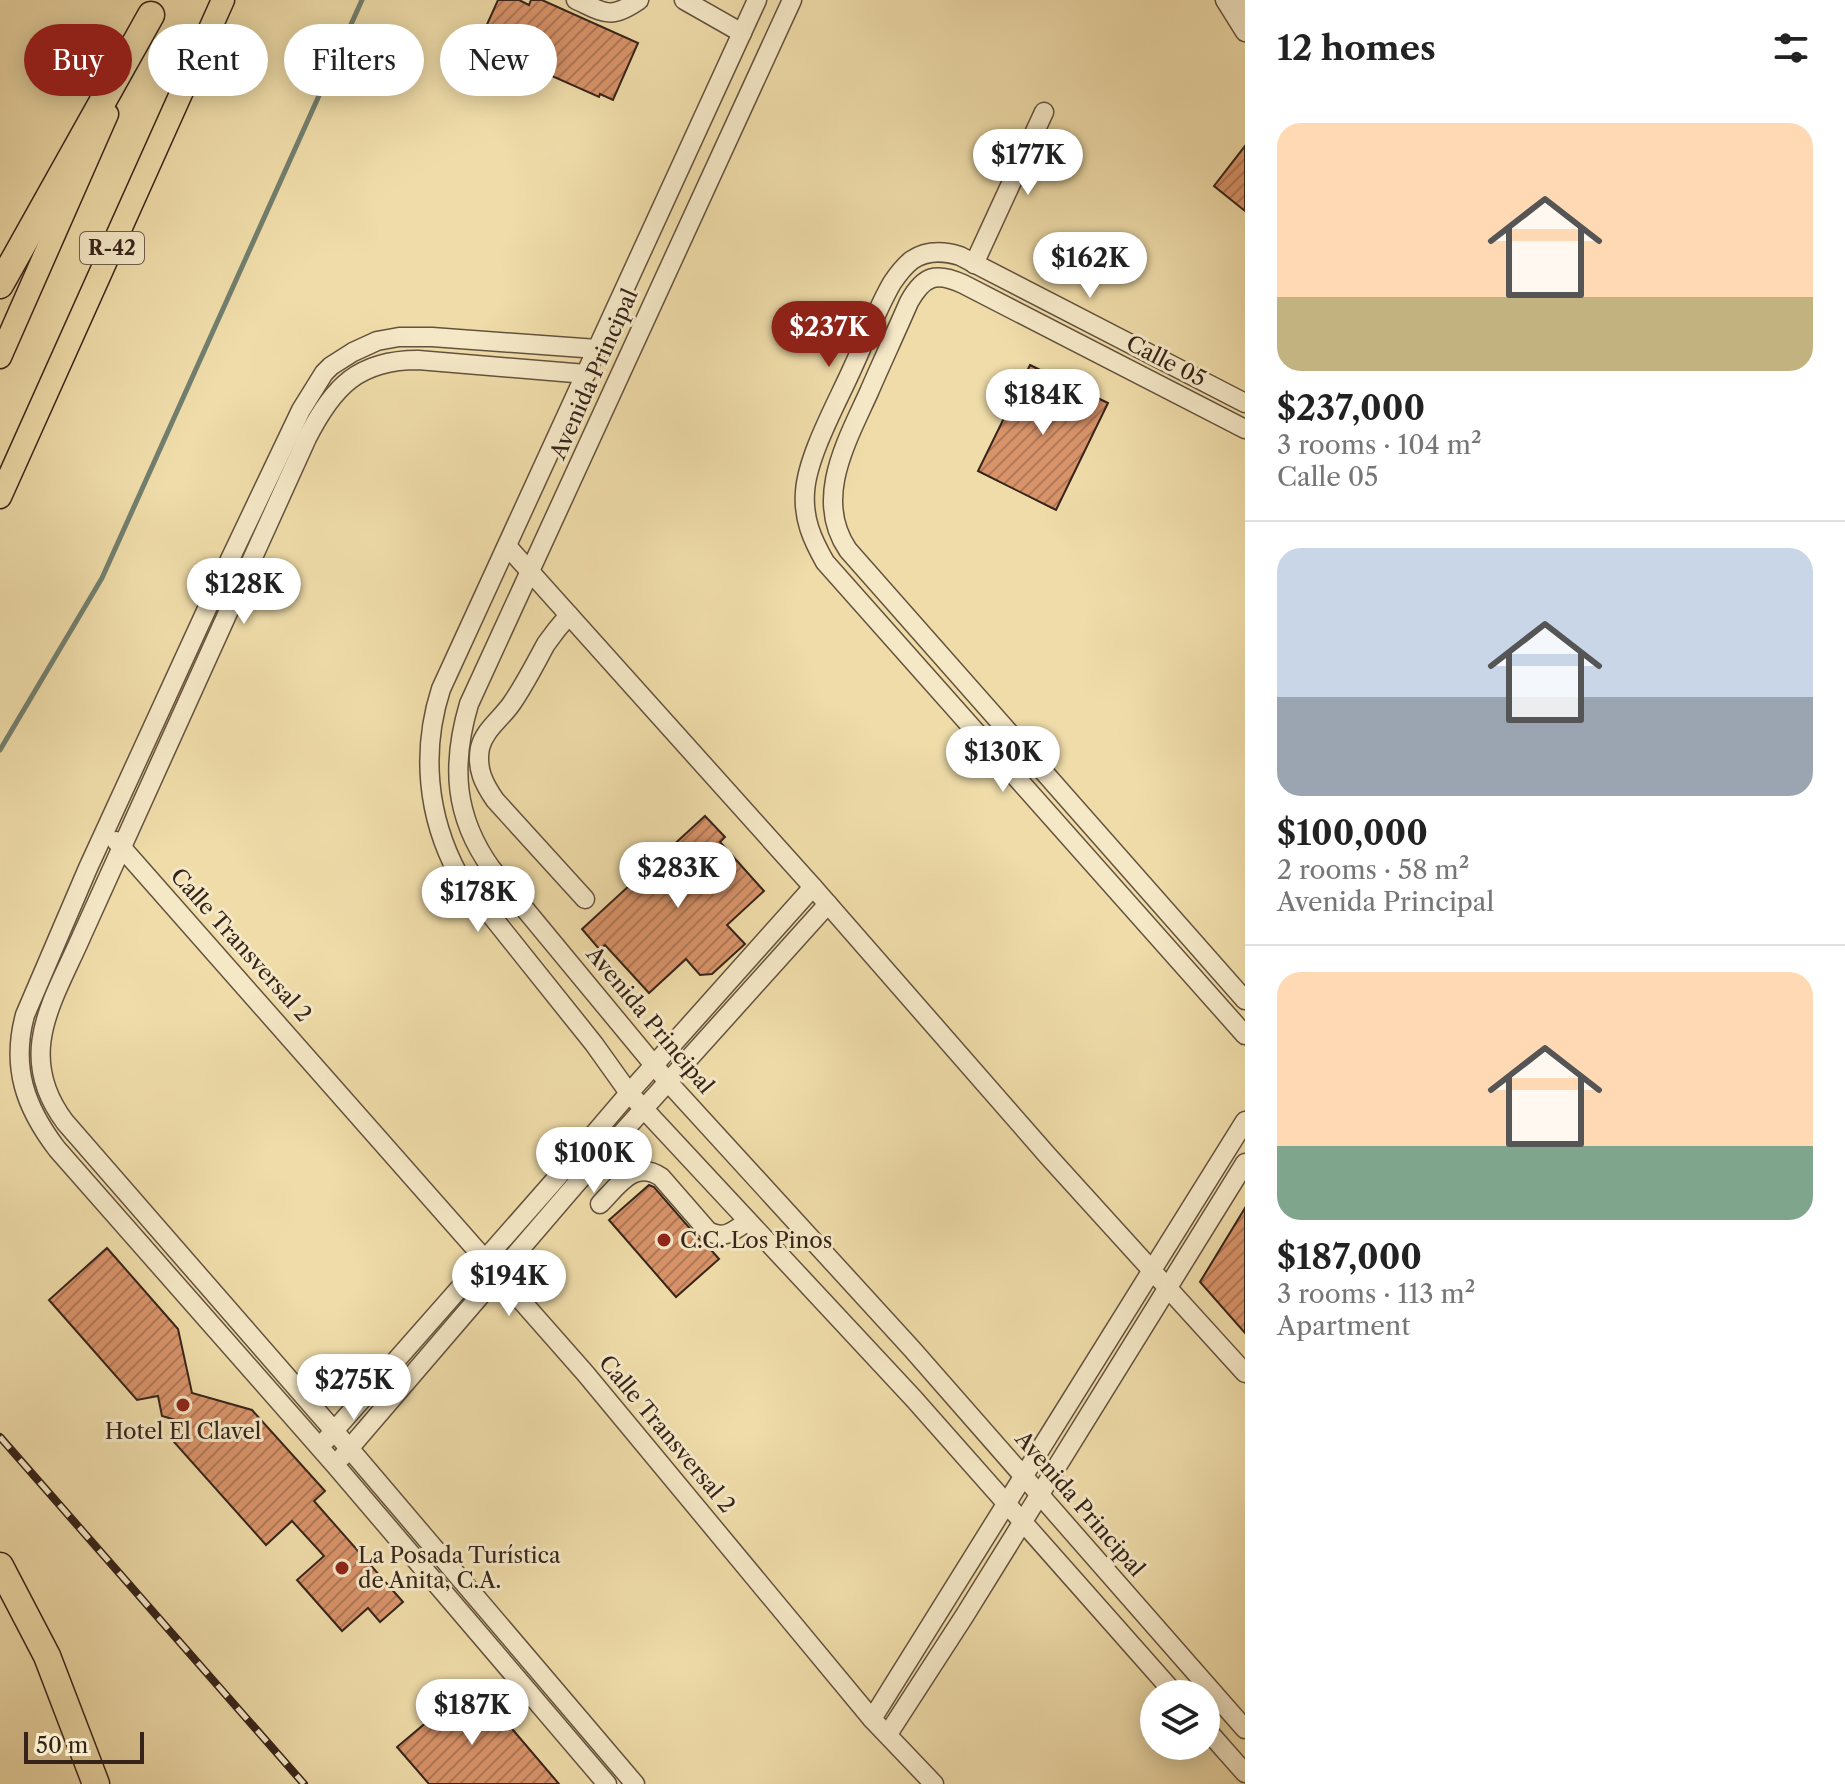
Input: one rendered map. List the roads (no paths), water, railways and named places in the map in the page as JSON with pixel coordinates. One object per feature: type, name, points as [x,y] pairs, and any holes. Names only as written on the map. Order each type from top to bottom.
[{"type":"highway","points":[[0,285],[154,7]]},
{"type":"highway","points":[[0,1566],[47,1656],[96,1784]]},
{"type":"main road","name":"R-42","points":[[0,497],[223,0]]},
{"type":"main road","name":"R-42","points":[[0,357],[154,7]]},
{"type":"street","points":[[576,0],[608,13],[620,12],[639,0]]},
{"type":"street","points":[[684,0],[742,33]]},
{"type":"street","name":"Avenida Principal","points":[[757,0],[447,674],[436,703],[429,753],[434,813],[458,874],[594,1044],[629,1093],[914,1399],[1163,1680]]},
{"type":"street","name":"Avenida Principal","points":[[792,0],[477,687],[463,725],[459,779],[464,816],[475,843],[491,868],[653,1065],[912,1349],[1245,1729]]},
{"type":"street","points":[[1225,0],[1245,32]]},
{"type":"street","points":[[1238,0],[1245,7]]},
{"type":"street","points":[[974,264],[1044,112]]},
{"type":"street","name":"Calle 05","points":[[889,634],[825,562],[807,524],[805,491],[816,452],[891,286],[913,260],[926,254],[944,252],[960,256],[1245,403]]},
{"type":"street","name":"Calle 05","points":[[908,619],[841,540],[834,521],[833,492],[843,450],[909,302],[915,290],[928,279],[944,277],[963,284],[1245,429]]},
{"type":"street","points":[[1084,346],[1094,325]]},
{"type":"street","points":[[597,349],[399,337],[377,341],[353,352],[324,373],[301,410],[215,590],[106,830],[25,1015],[20,1063],[23,1086],[30,1104],[51,1141],[335,1465],[607,1784]]},
{"type":"street","points":[[586,374],[404,360],[381,363],[348,381],[323,408],[122,847],[43,1029],[40,1066],[49,1098],[65,1122],[349,1448],[635,1784]]},
{"type":"street","points":[[507,546],[813,887],[1048,1156],[1245,1373]]},
{"type":"street","points":[[569,615],[548,641],[509,708],[486,735],[480,747],[479,768],[483,782],[495,800],[585,899]]},
{"type":"street","points":[[1245,1000],[908,619],[889,634],[1245,1035]]},
{"type":"street","points":[[966,722],[984,704]]},
{"type":"street","name":"Calle Transversal 2","points":[[106,830],[585,1373],[872,1719],[934,1784]]},
{"type":"street","points":[[320,1448],[653,1065],[813,887]]},
{"type":"street","points":[[335,1465],[644,1107],[828,904]]},
{"type":"street","points":[[30,1104],[49,1098]]},
{"type":"street","points":[[872,1719],[1245,1121]]},
{"type":"street","points":[[666,1183],[693,1162]]},
{"type":"street","points":[[888,1734],[1245,1163]]},
{"type":"street","points":[[600,1204],[632,1172],[652,1171],[715,1235],[731,1233],[748,1221]]},
{"type":"street","points":[[110,1210],[127,1193]]},
{"type":"street","points":[[233,1350],[249,1333]]},
{"type":"street","points":[[947,1598],[965,1615]]},
{"type":"street","points":[[1220,1745],[1245,1773]]},
{"type":"waterway","points":[[0,750],[102,578],[362,0]]},
{"type":"railway","points":[[0,1437],[304,1784]]},
{"type":"place","name":"C.C. Los Pinos","points":[[664,1240]]},
{"type":"place","name":"Hotel El Clavel","points":[[183,1405]]},
{"type":"place","name":"La Posada Turística de Anita, C.A.","points":[[342,1568]]}]
